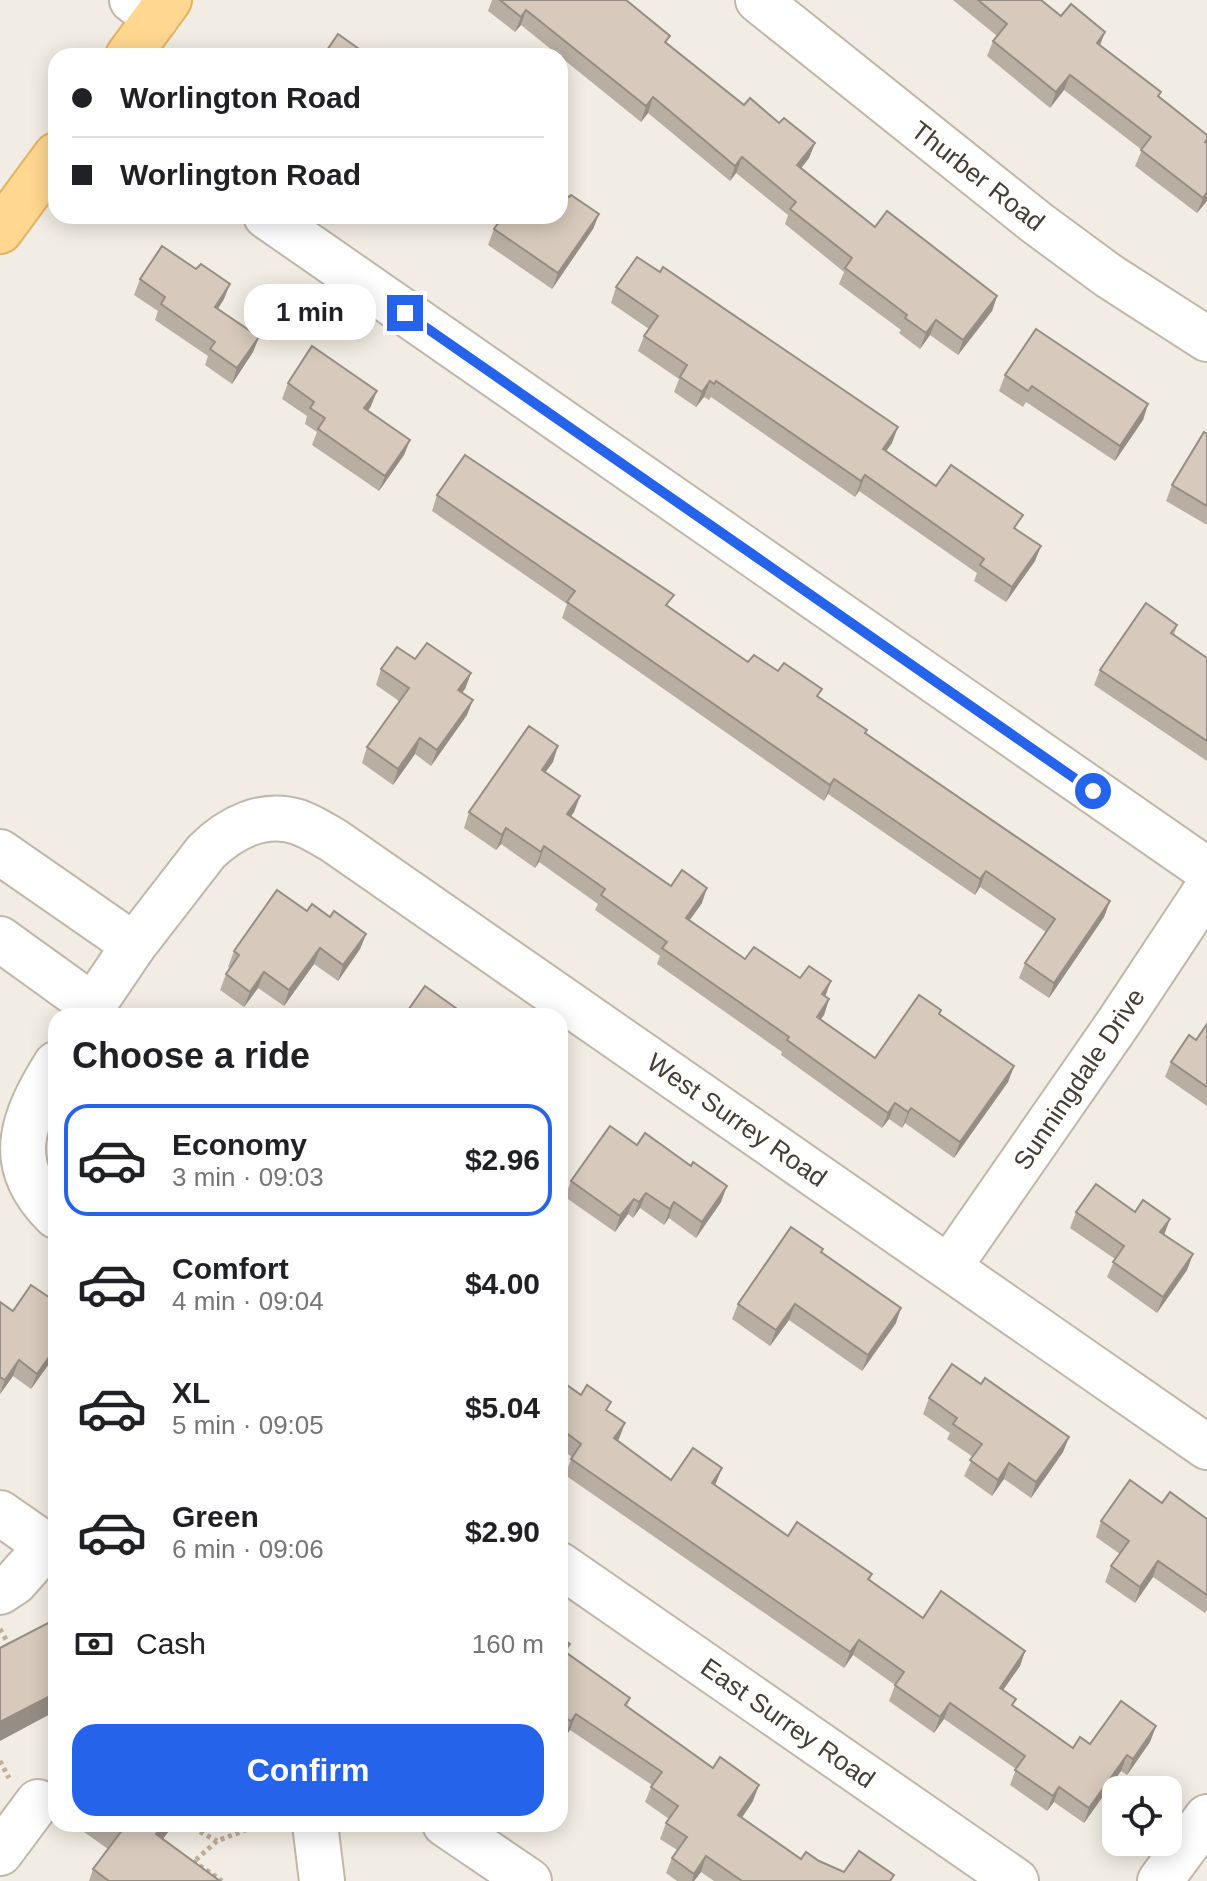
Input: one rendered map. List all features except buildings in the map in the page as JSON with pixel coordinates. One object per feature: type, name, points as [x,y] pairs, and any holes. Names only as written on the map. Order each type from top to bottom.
[{"type":"main road","points":[[132,48],[152,6]]},
{"type":"main road","points":[[0,231],[48,166]]},
{"type":"street","name":"Thurber Road","points":[[758,0],[1037,223],[1109,276],[1207,339]]},
{"type":"street","points":[[278,224],[1207,870]]},
{"type":"street","name":"West Surrey Road","points":[[134,945],[219,838],[234,827],[257,822],[280,819],[299,823],[333,840],[1207,1447]]},
{"type":"street","points":[[0,852],[134,945],[92,1008]]},
{"type":"street","name":"Sunningdale Drive","points":[[949,1267],[1207,889]]},
{"type":"street","points":[[0,939],[86,1008]]},
{"type":"street","points":[[48,1077],[26,1123],[22,1151],[27,1178],[38,1199],[48,1208]]},
{"type":"street","points":[[0,1513],[48,1547]]},
{"type":"street","points":[[0,1592],[48,1552]]},
{"type":"street","name":"East Surrey Road","points":[[568,1571],[1016,1881]]},
{"type":"street","points":[[0,1853],[38,1802]]},
{"type":"street","points":[[1160,1881],[1207,1817]]},
{"type":"street","points":[[316,1832],[322,1881]]},
{"type":"street","points":[[457,1832],[529,1881]]},
{"type":"path","points":[[0,1628],[16,1658]]},
{"type":"path","points":[[198,1832],[217,1841]]},
{"type":"path","points":[[185,1871],[217,1841],[240,1832]]},
{"type":"path","points":[[193,1861],[222,1881]]},
{"type":"route","points":[[405,313],[1093,791]]}]
